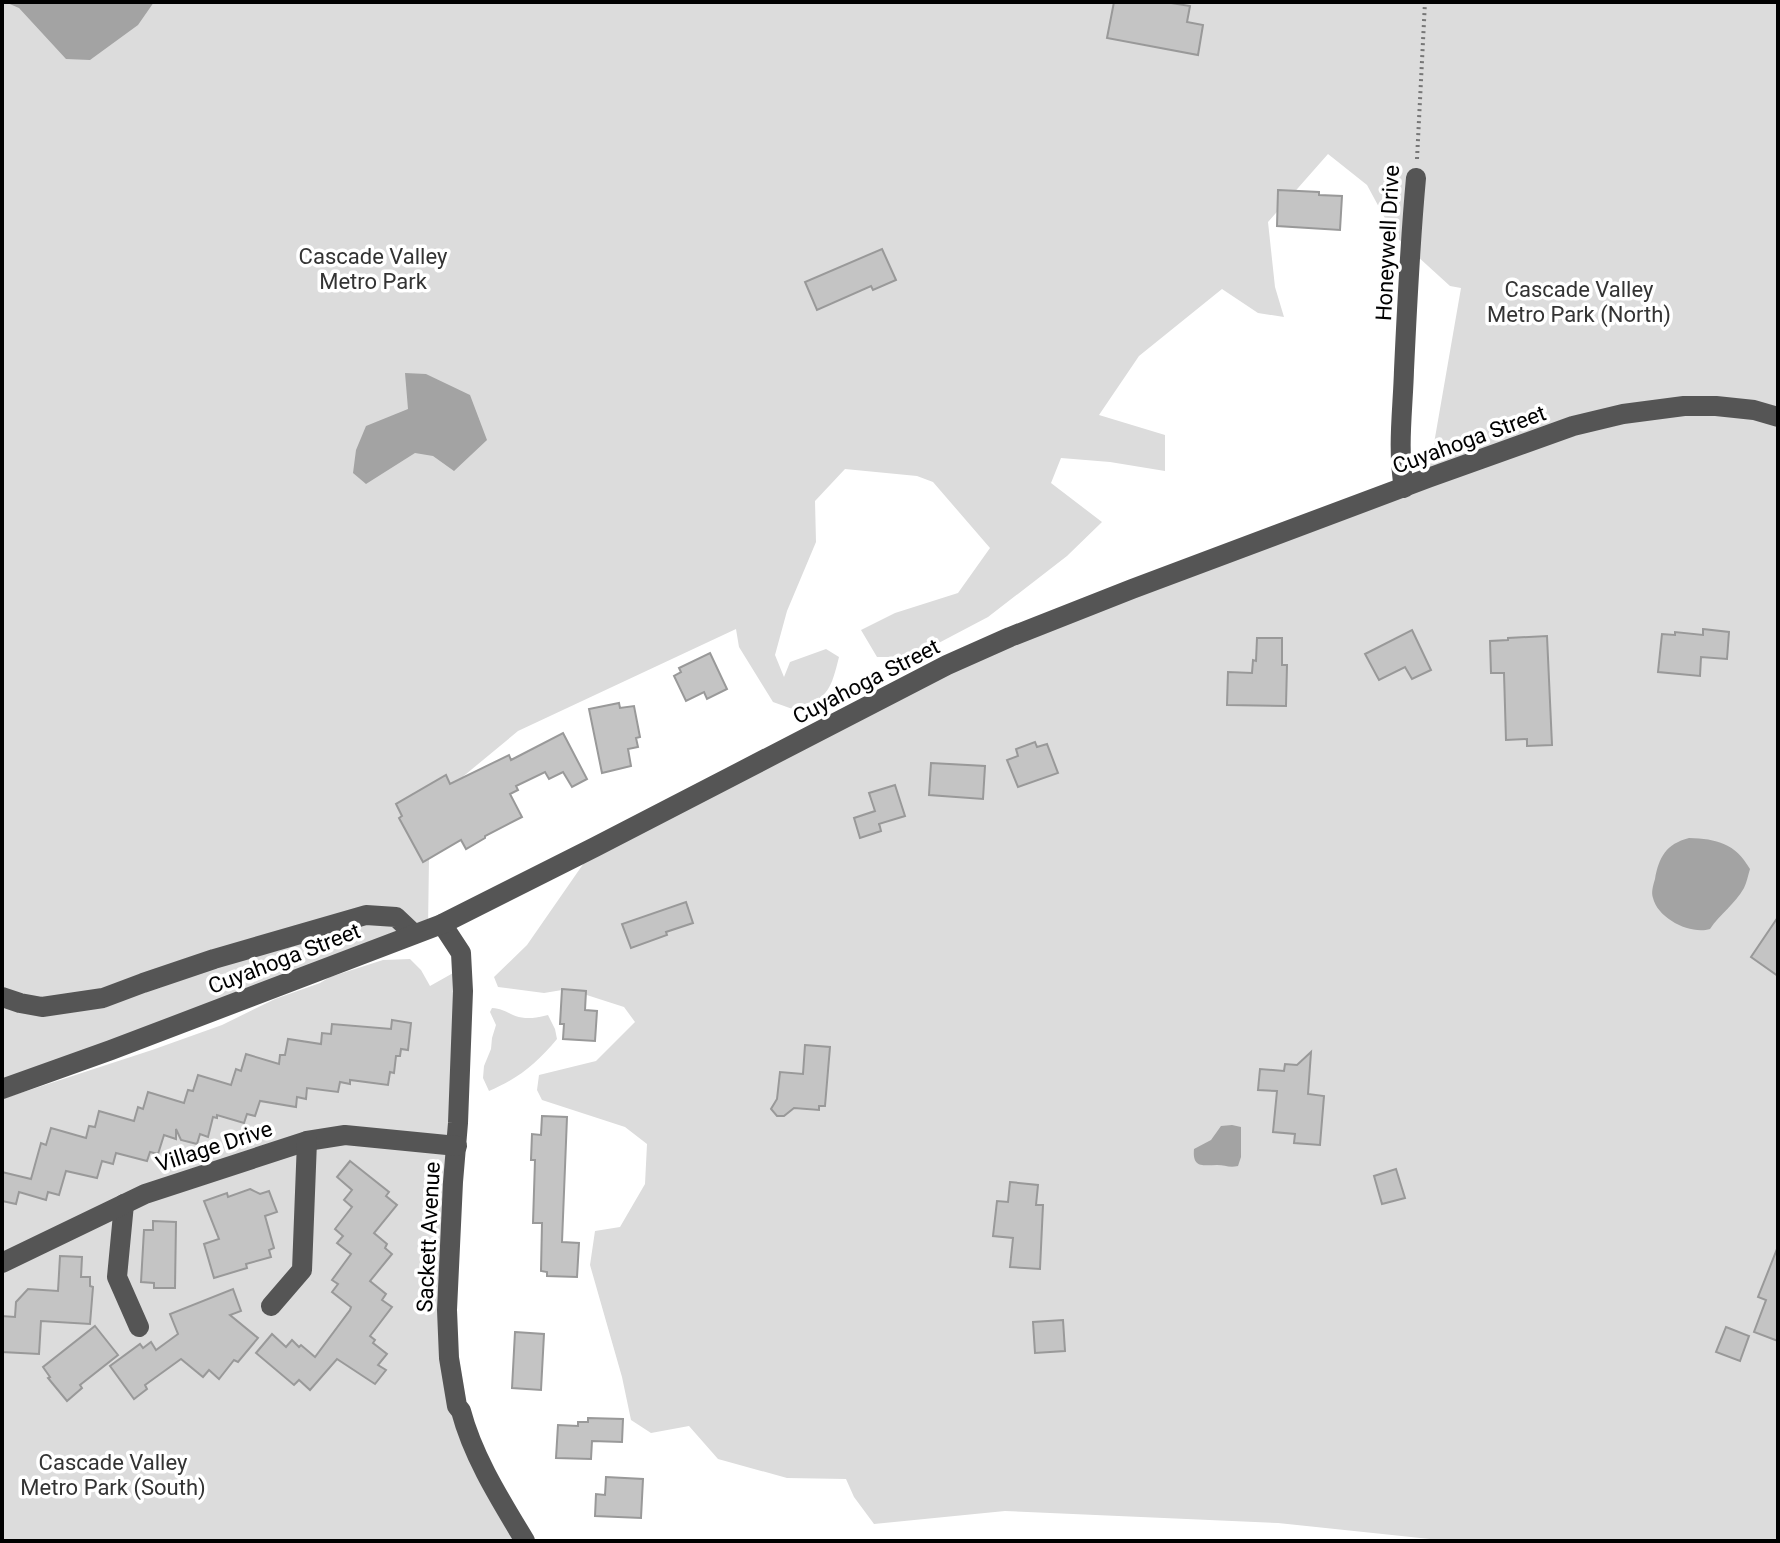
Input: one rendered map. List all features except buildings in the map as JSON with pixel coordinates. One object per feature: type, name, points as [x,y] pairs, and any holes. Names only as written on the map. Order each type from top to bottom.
[{"type":"street","name":"Honeywell Drive","points":[[1404,488],[1401,472],[1402,429],[1416,178]]},
{"type":"street","name":"Cuyahoga Street","points":[[2,1089],[442,924],[947,665],[1132,589],[1573,426],[1623,414],[1684,406],[1754,410],[1778,417]]},
{"type":"street","points":[[2,997],[42,1007],[103,998],[214,959],[366,915],[396,917],[414,934]]},
{"type":"street","name":"Sackett Avenue","points":[[442,924],[461,953],[462,968],[462,1043],[447,1310],[453,1390],[477,1455],[525,1541]]},
{"type":"street","name":"Village Drive","points":[[2,1263],[145,1194],[307,1141],[345,1135],[457,1146]]},
{"type":"street","points":[[271,1306],[302,1270],[307,1141]]},
{"type":"street","points":[[124,1204],[117,1277],[139,1327]]},
{"type":"path","name":"Honeywell Drive","points":[[1416,178],[1425,2]]},
{"type":"green space","points":[[2,2],[1778,2],[1778,1541],[1449,1541],[1278,1523],[1005,1511],[874,1524],[854,1497],[846,1479],[787,1478],[718,1459],[689,1426],[651,1433],[631,1420],[590,1265],[595,1231],[620,1227],[645,1184],[647,1144],[625,1127],[542,1100],[537,1090],[539,1075],[596,1061],[635,1022],[624,1007],[568,989],[544,993],[498,987],[494,977],[527,945],[595,847],[947,665],[1428,478],[1461,288],[1450,286],[1394,235],[1367,185],[1328,154],[1268,222],[1275,287],[1284,317],[1258,313],[1222,289],[1139,356],[1099,415],[1165,435],[1165,471],[1061,458],[1051,483],[1102,522],[1067,556],[988,617],[912,657],[877,657],[861,630],[895,613],[958,593],[990,548],[933,482],[917,476],[845,469],[815,501],[816,542],[787,611],[775,655],[784,677],[790,662],[826,649],[839,657],[831,684],[816,701],[798,711],[773,702],[739,647],[736,629],[518,731],[448,789],[429,858],[428,929],[2,1089]]},
{"type":"green space","name":"Cascade Valley Metro Park (South)","points":[[410,959],[430,986],[462,968],[453,1390],[525,1541],[2,1541],[2,1099],[222,1025],[330,977],[383,960]]},
{"type":"green space","points":[[492,1008],[522,1018],[548,1015],[557,1039],[526,1070],[489,1091],[483,1078],[496,1025],[490,1012]]},
{"type":"shaded area","points":[[5,2],[154,2],[138,25],[90,60],[66,59],[19,8]]},
{"type":"shaded area","points":[[405,373],[426,374],[470,395],[487,440],[454,471],[433,456],[415,453],[366,484],[353,473],[356,450],[366,426],[408,409]]},
{"type":"shaded area","points":[[1689,838],[1724,844],[1738,853],[1750,869],[1740,894],[1710,929],[1694,930],[1676,924],[1661,913],[1652,896],[1661,858],[1669,848]]},
{"type":"shaded area","points":[[1221,1126],[1241,1127],[1238,1166],[1197,1163],[1194,1149],[1211,1140]]},
{"type":"park label","name":"Cascade Valley Metro Park","points":[[373,268]]},
{"type":"park label","name":"Cascade Valley Metro Park (North)","points":[[1579,302]]}]
